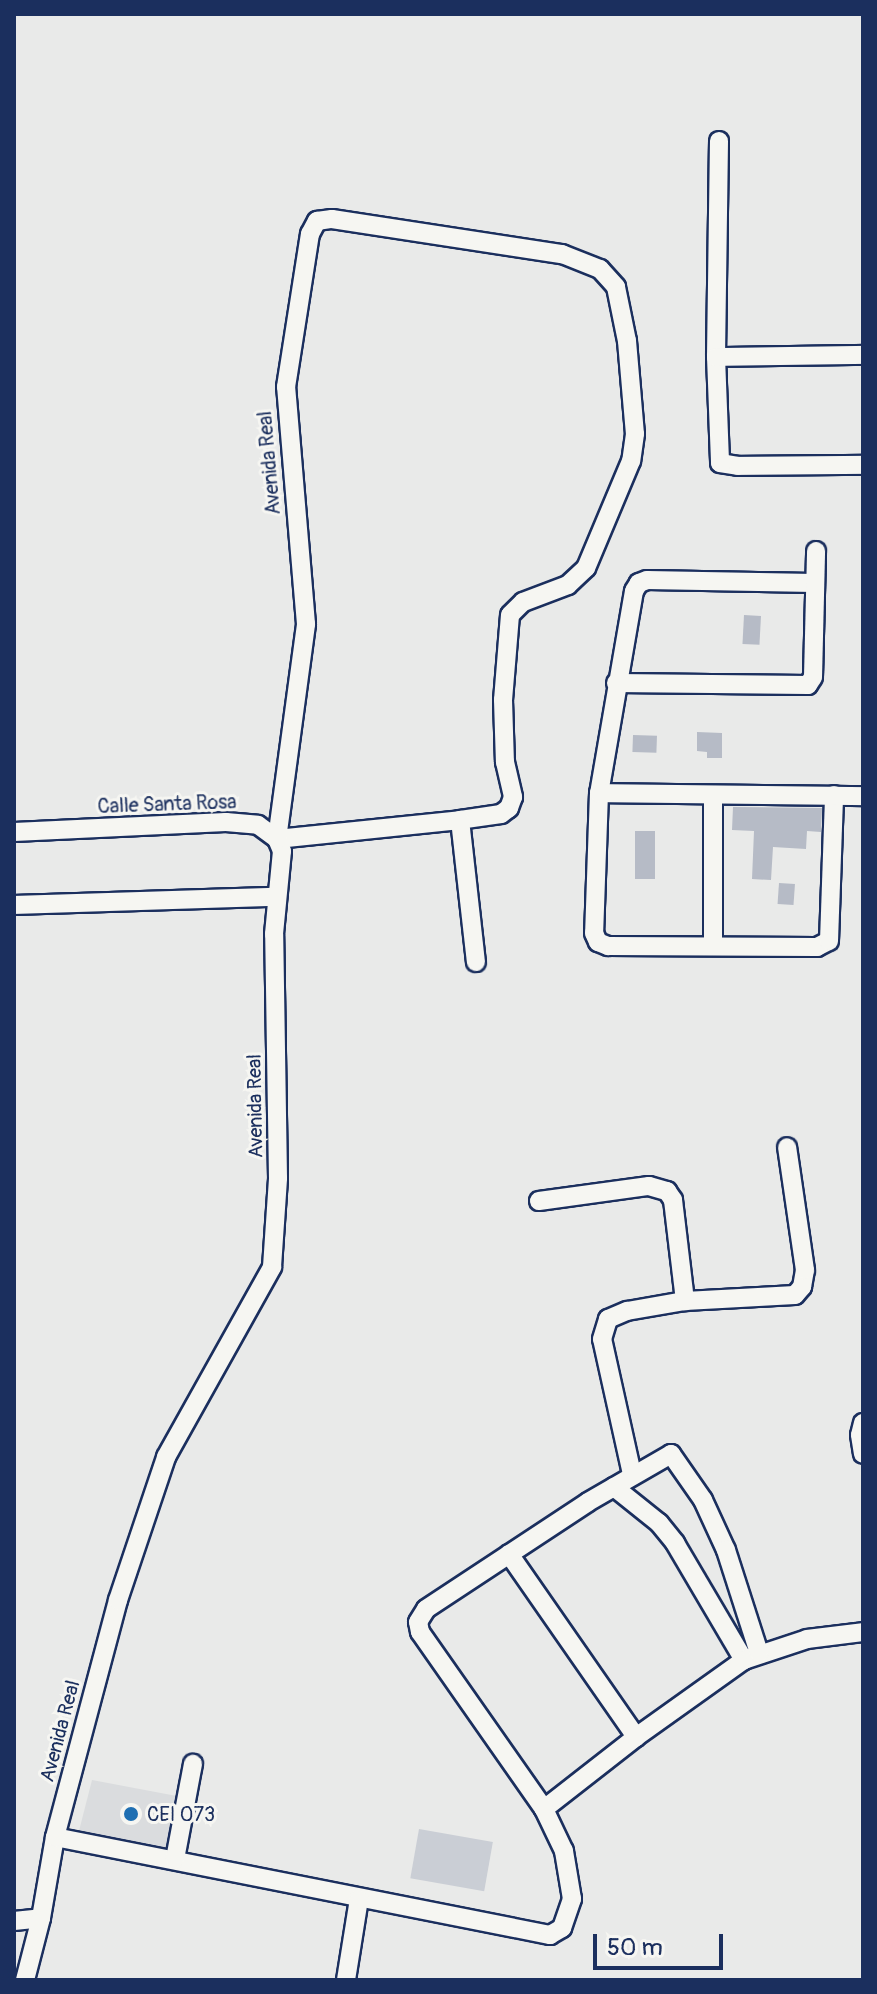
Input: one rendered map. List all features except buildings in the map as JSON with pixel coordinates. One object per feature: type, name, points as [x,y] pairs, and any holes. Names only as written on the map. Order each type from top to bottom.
[{"type":"street","points":[[719,141],[716,357],[720,463],[738,466],[863,465]]},
{"type":"street","name":"Avenida Real","points":[[25,1980],[41,1918],[55,1837],[118,1600],[166,1457],[272,1267],[278,1178],[275,897],[282,851],[277,839],[306,624],[286,387],[310,234],[317,221],[346,221]]},
{"type":"street","name":"Calle Santa Rosa","points":[[14,832],[226,822],[258,825],[277,839],[460,820],[501,814],[509,808],[513,797],[505,762],[503,700],[510,615],[523,602],[581,576],[631,461],[635,434],[627,341],[616,287],[600,269],[562,254],[346,221]]},
{"type":"street","points":[[716,357],[863,355]]},
{"type":"street","points":[[616,683],[808,685],[813,677],[816,551]]},
{"type":"street","points":[[814,583],[699,579],[639,583],[634,591],[599,793],[594,933],[598,942],[608,946],[817,947],[829,941],[834,795]]},
{"type":"street","points":[[599,793],[863,796]]},
{"type":"street","points":[[713,795],[713,946]]},
{"type":"street","points":[[460,820],[476,962]]},
{"type":"street","points":[[14,905],[275,897]]},
{"type":"street","points":[[632,1474],[602,1339],[608,1319],[627,1311],[685,1301],[795,1295],[802,1287],[805,1270],[787,1147]]},
{"type":"street","points":[[539,1201],[649,1186],[667,1191],[673,1200],[685,1301]]},
{"type":"street","points":[[863,1423],[860,1435],[863,1454]]},
{"type":"street","points":[[55,1837],[550,1935],[562,1928],[572,1899],[564,1851],[544,1809],[420,1632],[418,1622],[426,1609],[632,1474],[671,1454],[703,1500],[726,1550],[752,1656]]},
{"type":"street","points":[[614,1487],[659,1523],[752,1656]]},
{"type":"street","points":[[509,1554],[636,1737]]},
{"type":"street","points":[[544,1809],[636,1737],[752,1656],[807,1639],[863,1632]]},
{"type":"street","points":[[175,1859],[193,1764]]},
{"type":"street","points":[[346,1980],[359,1899]]},
{"type":"street","points":[[14,1921],[41,1918]]},
{"type":"shaded area","name":"CEI 073","points":[[92,1780],[182,1797],[172,1849],[102,1839],[79,1831]]},
{"type":"shaded area","points":[[419,1829],[493,1842],[484,1891],[410,1878]]},
{"type":"place","name":"CEI 073","points":[[131,1814]]}]
